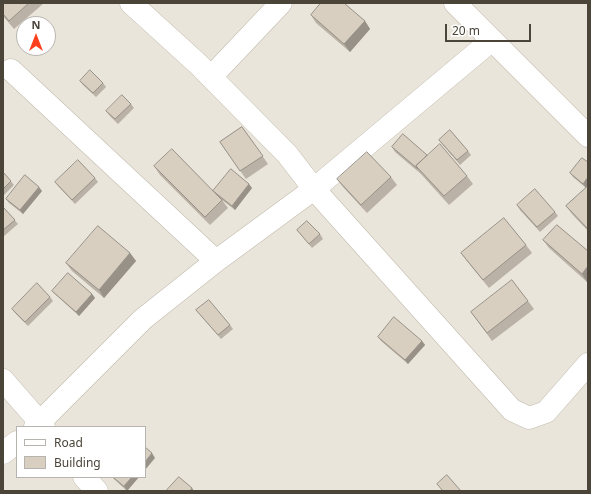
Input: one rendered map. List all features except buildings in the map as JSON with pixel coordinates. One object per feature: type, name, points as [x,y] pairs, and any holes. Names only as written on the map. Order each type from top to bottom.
[{"type":"street","points":[[131,3],[198,64],[287,154],[314,189],[512,410],[529,418],[546,412],[588,364]]},
{"type":"street","points":[[211,77],[281,3]]},
{"type":"street","points":[[455,3],[588,136]]},
{"type":"street","points":[[3,380],[40,425],[143,319],[216,261],[314,189],[492,40]]},
{"type":"street","points":[[11,70],[216,261]]},
{"type":"street","points":[[3,453],[16,443]]},
{"type":"street","points":[[85,478],[96,491]]},
{"type":"shaded area","points":[[3,3],[588,3],[588,491],[3,491]]}]
